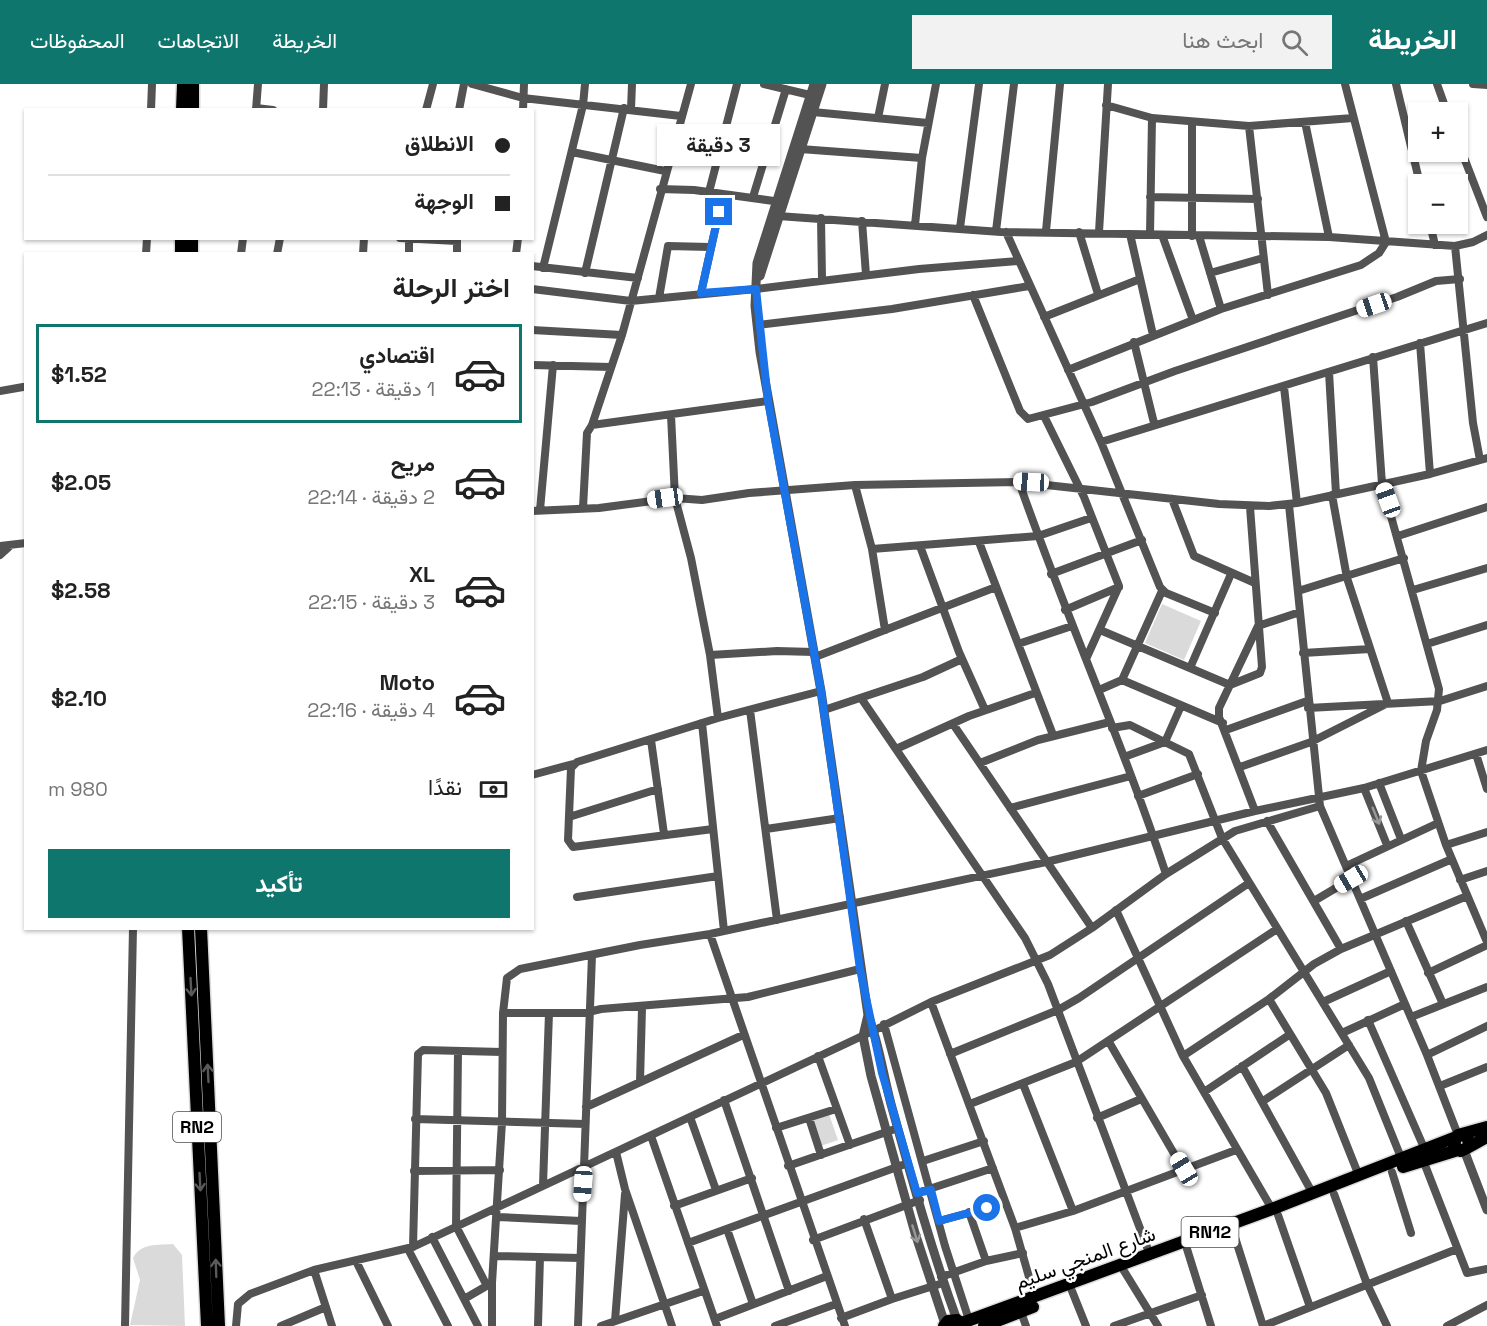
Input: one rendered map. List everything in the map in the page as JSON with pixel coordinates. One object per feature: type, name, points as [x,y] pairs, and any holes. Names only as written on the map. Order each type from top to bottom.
[{"type":"main road","points":[[183,84],[183,108]]},
{"type":"main road","points":[[193,84],[193,108]]},
{"type":"main road","name":"RN2","points":[[188,930],[207,1326]]},
{"type":"main road","name":"RN2","points":[[201,930],[219,1326]]},
{"type":"main road","name":"شارع المنجي سليم","points":[[957,1323],[1035,1298],[1275,1212],[1334,1194],[1392,1172],[1458,1136],[1487,1127]]},
{"type":"main road","points":[[1458,1136],[1453,1143],[1463,1149]]},
{"type":"main road","name":"شارع المنجي سليم","points":[[984,1326],[1125,1270],[1233,1231],[1313,1194],[1359,1176],[1402,1160],[1463,1149],[1487,1137]]},
{"type":"street","points":[[151,108],[152,84]]},
{"type":"street","points":[[256,108],[258,84]]},
{"type":"street","points":[[323,108],[324,84]]},
{"type":"street","points":[[427,108],[433,84]]},
{"type":"street","points":[[459,108],[464,84]]},
{"type":"street","points":[[472,84],[523,98],[627,108],[681,116]]},
{"type":"street","points":[[523,108],[524,84]]},
{"type":"street","points":[[543,268],[583,105],[585,84]]},
{"type":"street","points":[[585,273],[632,84]]},
{"type":"street","points":[[684,84],[686,95]]},
{"type":"street","points":[[583,508],[586,440],[622,335],[686,95],[692,84]]},
{"type":"street","points":[[709,192],[737,84]]},
{"type":"street","points":[[764,84],[810,95]]},
{"type":"street","points":[[756,289],[778,216],[779,201],[814,84]]},
{"type":"street","points":[[822,84],[759,257],[756,289],[758,325],[768,401],[821,691],[868,1015],[875,1030],[882,1073],[897,1128],[957,1323]]},
{"type":"street","points":[[878,118],[885,84]]},
{"type":"street","points":[[915,225],[922,158],[936,84]]},
{"type":"street","points":[[960,228],[979,84]]},
{"type":"street","points":[[996,231],[1014,84]]},
{"type":"street","points":[[1046,231],[1060,84]]},
{"type":"street","points":[[1099,232],[1108,84]]},
{"type":"street","points":[[1345,84],[1386,242]]},
{"type":"street","points":[[1396,84],[1418,174]]},
{"type":"street","points":[[1437,84],[1443,102]]},
{"type":"street","points":[[1473,84],[1487,85]]},
{"type":"street","points":[[753,197],[782,87]]},
{"type":"street","points":[[1106,105],[1152,118],[1192,123],[1249,126],[1353,118]]},
{"type":"street","points":[[813,112],[928,123]]},
{"type":"street","points":[[1150,234],[1152,118]]},
{"type":"street","points":[[1305,122],[1329,237]]},
{"type":"street","points":[[1192,123],[1192,198],[1196,236],[1221,309]]},
{"type":"street","points":[[1249,126],[1268,295]]},
{"type":"street","points":[[800,149],[922,158]]},
{"type":"street","points":[[572,152],[665,171]]},
{"type":"street","points":[[1466,162],[1487,217]]},
{"type":"street","points":[[660,189],[709,192],[779,201]]},
{"type":"street","points":[[701,293],[723,194]]},
{"type":"street","points":[[1150,196],[1258,199]]},
{"type":"street","points":[[778,216],[1006,232],[1099,232],[1262,238],[1329,237],[1455,246],[1473,242],[1487,235]]},
{"type":"street","points":[[821,218],[822,279]]},
{"type":"street","points":[[862,221],[866,275]]},
{"type":"street","points":[[1006,232],[1101,442],[1162,591],[1122,680],[1099,690]]},
{"type":"street","points":[[1079,232],[1098,294]]},
{"type":"street","points":[[1130,234],[1153,335]]},
{"type":"street","points":[[1432,234],[1435,245]]},
{"type":"street","points":[[1162,235],[1193,320]]},
{"type":"street","points":[[1068,370],[1221,309],[1368,262],[1386,242]]},
{"type":"street","points":[[659,298],[668,246],[710,247]]},
{"type":"street","points":[[553,365],[536,511],[675,498],[702,500],[784,490],[855,485],[1019,482],[1250,507],[1293,504],[1430,474],[1483,459],[1473,423],[1455,246]]},
{"type":"street","points":[[1210,273],[1263,258]]},
{"type":"street","points":[[534,289],[632,300],[1018,261]]},
{"type":"street","points":[[534,266],[638,278]]},
{"type":"street","points":[[1044,317],[1140,279]]},
{"type":"street","points":[[974,295],[1022,414],[1028,420],[1083,404],[1397,297],[1436,281],[1460,279]]},
{"type":"street","points":[[758,325],[892,309],[1029,286]]},
{"type":"street","points":[[1101,442],[1154,423],[1284,387],[1373,357],[1487,323]]},
{"type":"street","points":[[534,330],[622,335]]},
{"type":"street","points":[[1134,342],[1154,423]]},
{"type":"street","points":[[1420,343],[1430,474]]},
{"type":"street","points":[[1373,357],[1382,484],[1413,590],[1440,700],[1426,741],[1421,771],[1446,845],[1487,944],[1428,973]]},
{"type":"street","points":[[534,365],[611,367]]},
{"type":"street","points":[[1329,372],[1334,494],[1347,578],[1388,704]]},
{"type":"street","points":[[0,391],[23,387]]},
{"type":"street","points":[[1284,387],[1303,653],[1319,803],[1440,1086],[1458,1136]]},
{"type":"street","points":[[592,425],[768,401]]},
{"type":"street","points":[[671,415],[675,498],[688,546],[710,655],[718,718]]},
{"type":"street","points":[[1044,416],[1079,488],[1119,587],[1086,659]]},
{"type":"street","points":[[1019,482],[1051,574],[1099,690],[1166,874]]},
{"type":"street","points":[[855,485],[872,549],[885,630]]},
{"type":"street","points":[[1172,499],[1194,556],[1255,583]]},
{"type":"street","points":[[1100,630],[1230,685],[1260,674],[1262,667],[1250,507]]},
{"type":"street","points":[[1398,537],[1487,507]]},
{"type":"street","points":[[872,549],[1038,536],[1091,518]]},
{"type":"street","points":[[1051,574],[1142,540]]},
{"type":"street","points":[[979,542],[1053,735]]},
{"type":"street","points":[[0,546],[24,543]]},
{"type":"street","points":[[0,555],[11,545]]},
{"type":"street","points":[[920,546],[962,659],[985,710]]},
{"type":"street","points":[[1298,591],[1347,578],[1404,558]]},
{"type":"street","points":[[1413,590],[1487,568]]},
{"type":"street","points":[[1190,668],[1231,574]]},
{"type":"street","points":[[1065,610],[1119,587]]},
{"type":"street","points":[[710,655],[777,651],[815,655],[996,588]]},
{"type":"street","points":[[1162,591],[1215,613]]},
{"type":"street","points":[[1255,811],[1218,712],[1258,626],[1300,612]]},
{"type":"street","points":[[1427,644],[1487,625]]},
{"type":"street","points":[[1018,644],[1072,626]]},
{"type":"street","points":[[1303,653],[1370,649]]},
{"type":"street","points":[[824,710],[923,677],[962,659]]},
{"type":"street","points":[[1122,680],[1225,726],[1308,704],[1388,704],[1440,700],[1487,686]]},
{"type":"street","points":[[534,774],[718,718],[821,691]]},
{"type":"street","points":[[896,749],[985,710],[1035,693]]},
{"type":"street","points":[[861,698],[1025,938],[1058,1010],[1150,1255]]},
{"type":"street","points":[[1240,767],[1311,742],[1388,704]]},
{"type":"street","points":[[1124,757],[1165,742],[1181,706]]},
{"type":"street","points":[[750,710],[777,920]]},
{"type":"street","points":[[702,723],[724,931]]},
{"type":"street","points":[[952,724],[1092,928]]},
{"type":"street","points":[[980,763],[1053,735],[1111,725],[1130,725],[1190,753],[1222,838],[1349,1045],[1379,1099],[1402,1160]]},
{"type":"street","points":[[651,740],[664,834]]},
{"type":"street","points":[[236,1326],[238,1304],[242,1298],[314,1270],[410,1248],[931,1002],[1037,962],[1092,928],[1166,874],[1222,838],[1379,783],[1487,750]]},
{"type":"street","points":[[1476,753],[1487,789]]},
{"type":"street","points":[[573,764],[569,773],[568,840],[573,847],[713,829]]},
{"type":"street","points":[[1138,796],[1198,774]]},
{"type":"street","points":[[1010,808],[1131,776]]},
{"type":"street","points":[[1379,783],[1401,839]]},
{"type":"street","points":[[1364,788],[1387,845]]},
{"type":"street","points":[[569,817],[658,789]]},
{"type":"street","points":[[492,1326],[489,1285],[499,1206],[503,1013],[505,985],[513,971],[851,905],[1154,837],[1255,811],[1319,803]]},
{"type":"street","points":[[766,829],[840,818]]},
{"type":"street","points":[[1268,821],[1341,949]]},
{"type":"street","points":[[1346,866],[1438,823]]},
{"type":"street","points":[[1446,845],[1487,832]]},
{"type":"street","points":[[1360,899],[1452,859]]},
{"type":"street","points":[[1460,880],[1487,872]]},
{"type":"street","points":[[577,897],[718,876]]},
{"type":"street","points":[[1314,901],[1351,879]]},
{"type":"street","points":[[950,1054],[1058,1010],[1249,883]]},
{"type":"street","points":[[1183,1056],[1269,999],[1314,964],[1341,949],[1467,896]]},
{"type":"street","points":[[1116,910],[1183,1056],[1236,1150],[1275,1212],[1310,1307]]},
{"type":"street","points":[[1406,921],[1443,1004]]},
{"type":"street","points":[[970,1104],[1076,1062],[1277,929]]},
{"type":"street","points":[[125,1326],[133,930]]},
{"type":"street","points":[[710,934],[843,1322],[892,1299],[932,1286],[953,1272],[1023,1253]]},
{"type":"street","points":[[578,1326],[580,1221],[592,954]]},
{"type":"street","points":[[503,1013],[590,1012],[731,999],[860,969]]},
{"type":"street","points":[[1323,1002],[1391,971]]},
{"type":"street","points":[[1411,1017],[1487,987]]},
{"type":"street","points":[[1269,999],[1337,1116],[1359,1176]]},
{"type":"street","points":[[931,1002],[1015,1228],[1035,1298]]},
{"type":"street","points":[[1342,1033],[1405,1004]]},
{"type":"street","points":[[640,1082],[642,1008]]},
{"type":"street","points":[[543,1185],[549,1013]]},
{"type":"street","points":[[868,1015],[863,1036],[886,1132],[932,1286],[957,1323]]},
{"type":"street","points":[[1368,1020],[1424,1155],[1457,1249],[1470,1275],[1487,1269]]},
{"type":"street","points":[[884,1024],[953,1272],[957,1323]]},
{"type":"street","points":[[1427,1055],[1487,1026]]},
{"type":"street","points":[[586,1107],[743,1035]]},
{"type":"street","points":[[1204,1092],[1289,1035]]},
{"type":"street","points":[[1109,1042],[1184,1169]]},
{"type":"street","points":[[1263,1101],[1349,1045]]},
{"type":"street","points":[[448,1326],[410,1248],[419,1051],[502,1052]]},
{"type":"street","points":[[458,1051],[456,1226],[489,1285]]},
{"type":"street","points":[[818,1056],[850,1145]]},
{"type":"street","points":[[1242,1066],[1313,1194]]},
{"type":"street","points":[[1440,1086],[1487,1067]]},
{"type":"street","points":[[1023,1084],[1073,1211]]},
{"type":"street","points":[[1097,1118],[1141,1099]]},
{"type":"street","points":[[724,1100],[789,1291]]},
{"type":"street","points":[[776,1128],[836,1109]]},
{"type":"street","points":[[690,1117],[716,1191]]},
{"type":"street","points":[[809,1118],[821,1155]]},
{"type":"street","points":[[415,1119],[585,1124]]},
{"type":"street","points":[[788,1166],[897,1128]]},
{"type":"street","points":[[651,1136],[716,1323],[753,1304],[827,1276]]},
{"type":"street","points":[[923,1161],[984,1142]]},
{"type":"street","points":[[1463,1149],[1484,1195],[1487,1210]]},
{"type":"street","points":[[1015,1228],[1073,1211],[1236,1150]]},
{"type":"street","points":[[616,1152],[625,1189],[672,1326]]},
{"type":"street","points":[[688,1244],[908,1163]]},
{"type":"street","points":[[813,1239],[907,1204],[931,1190],[993,1168]]},
{"type":"street","points":[[414,1171],[500,1170]]},
{"type":"street","points":[[1392,1172],[1411,1233]]},
{"type":"street","points":[[674,1206],[752,1178]]},
{"type":"street","points":[[615,1321],[625,1189]]},
{"type":"street","points":[[1334,1194],[1367,1284],[1387,1326]]},
{"type":"street","points":[[939,1221],[1005,1203]]},
{"type":"street","points":[[969,1212],[986,1262]]},
{"type":"street","points":[[497,1216],[580,1221]]},
{"type":"street","points":[[864,1219],[892,1299]]},
{"type":"street","points":[[727,1229],[753,1304]]},
{"type":"street","points":[[1233,1231],[1263,1326],[1286,1323],[1310,1307],[1457,1249]]},
{"type":"street","points":[[432,1237],[478,1326]]},
{"type":"street","points":[[1187,1249],[1211,1326]]},
{"type":"street","points":[[494,1256],[580,1258]]},
{"type":"street","points":[[538,1326],[540,1257]]},
{"type":"street","points":[[356,1261],[388,1326]]},
{"type":"street","points":[[314,1270],[332,1326]]},
{"type":"street","points":[[1125,1270],[1158,1326]]},
{"type":"street","points":[[464,1299],[489,1285]]},
{"type":"street","points":[[601,1326],[703,1291]]},
{"type":"street","points":[[1072,1291],[1086,1326]]},
{"type":"street","points":[[1114,1326],[1202,1295]]},
{"type":"street","points":[[775,1326],[836,1304]]},
{"type":"street","points":[[1447,1326],[1487,1305]]},
{"type":"street","points":[[281,1326],[326,1307]]},
{"type":"street","points":[[1021,1312],[1026,1326]]},
{"type":"shaded area","points":[[1162,604],[1201,621],[1184,660],[1145,643]]},
{"type":"shaded area","points":[[829,1114],[838,1140],[821,1146],[812,1120]]},
{"type":"shaded area","points":[[173,1244],[182,1255],[185,1326],[130,1325],[140,1280],[133,1258],[145,1247]]},
{"type":"route","points":[[719,212],[701,293],[756,289],[755,306],[760,352],[821,691],[860,969],[868,1015],[875,1030],[882,1073],[917,1193],[931,1190],[939,1221],[987,1208]]}]
